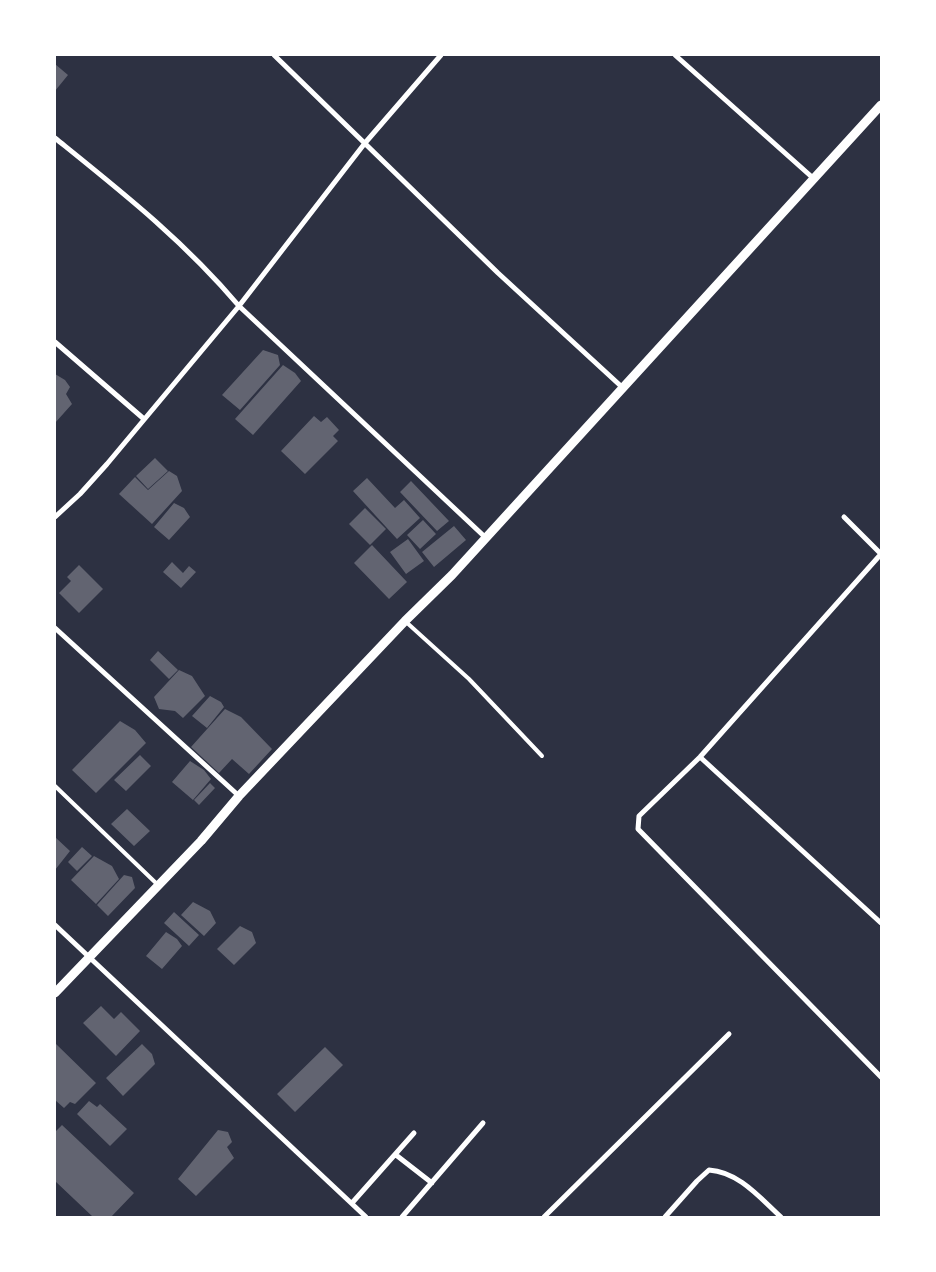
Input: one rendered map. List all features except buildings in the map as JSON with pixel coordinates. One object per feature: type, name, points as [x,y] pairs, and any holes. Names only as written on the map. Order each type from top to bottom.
[{"type":"street","points":[[274,55],[498,273],[623,388]]},
{"type":"street","points":[[55,517],[80,494],[239,306],[365,143],[441,55]]},
{"type":"street","points":[[675,55],[813,178]]},
{"type":"street","points":[[55,993],[201,842],[239,796],[486,538],[563,451],[623,388],[881,105]]},
{"type":"street","points":[[55,138],[159,223],[205,266],[239,306],[486,538]]},
{"type":"street","points":[[55,342],[144,419]]},
{"type":"street","points":[[844,517],[881,554],[700,757],[640,816],[638,829],[672,867],[880,1074]]},
{"type":"street","points":[[55,628],[239,796]]},
{"type":"street","points":[[700,757],[879,921],[881,912]]},
{"type":"street","points":[[55,925],[366,1217]]},
{"type":"street","points":[[544,1217],[728,1034]]},
{"type":"street","points":[[402,1217],[483,1123]]},
{"type":"street","points":[[352,1203],[414,1133]]},
{"type":"street","points":[[396,1155],[432,1183]]},
{"type":"street","points":[[665,1217],[709,1170],[724,1171],[746,1185],[781,1217]]},
{"type":"lane","points":[[405,621],[469,679],[542,756]]},
{"type":"lane","points":[[55,786],[158,885]]}]
